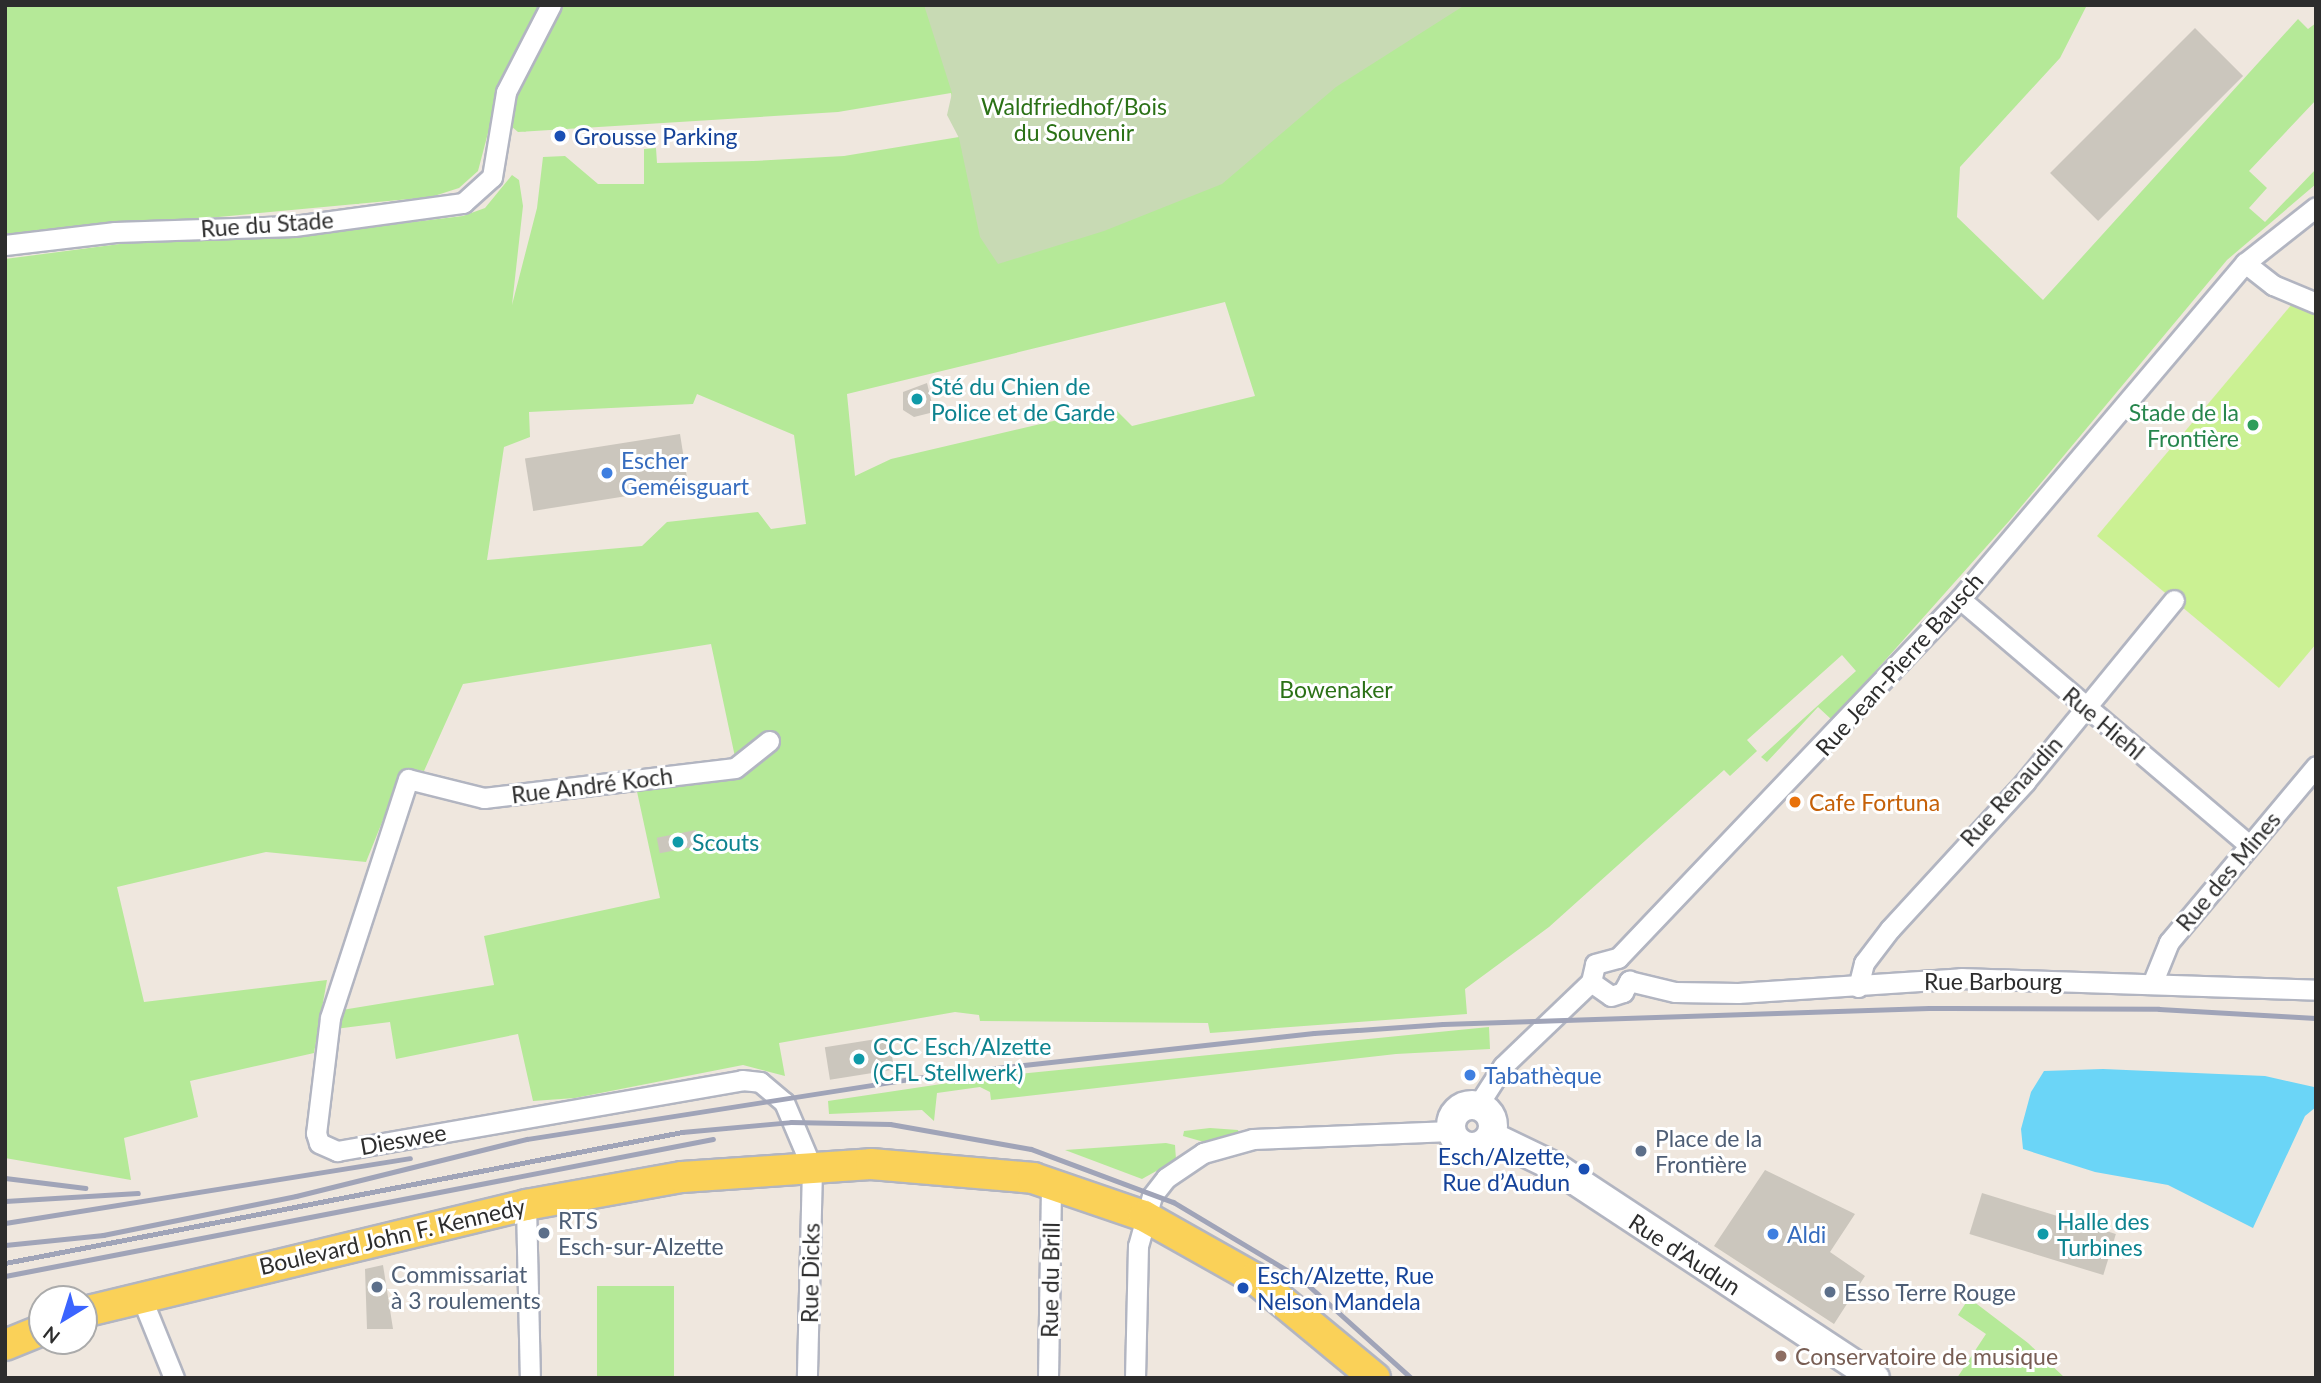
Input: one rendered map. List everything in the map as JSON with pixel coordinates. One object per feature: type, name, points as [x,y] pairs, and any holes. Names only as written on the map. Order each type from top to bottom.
[{"type":"main road","name":"Boulevard John F. Kennedy","points":[[98,1308],[140,1294],[526,1205],[682,1177],[812,1168],[916,1166],[1051,1182],[1144,1216],[1254,1278],[1375,1378]]},
{"type":"main road","points":[[5,1332],[28,1326]]},
{"type":"main road","points":[[5,1345],[28,1336]]},
{"type":"street","name":"Rue du Stade","points":[[5,245],[115,232],[294,226],[463,203],[492,177],[506,92],[551,5]]},
{"type":"street","name":"Rue Jean-Pierre Bausch","points":[[1478,1105],[1503,1066],[1591,982],[1595,964],[1618,958],[1960,599],[2245,263],[2316,207]]},
{"type":"street","points":[[2245,263],[2273,285],[2316,303]]},
{"type":"street","name":"Rue Hiehl","points":[[1960,599],[2249,845]]},
{"type":"street","name":"Rue Renaudin","points":[[1858,987],[1864,963],[1890,929],[2017,791],[2174,600]]},
{"type":"street","name":"Rue André Koch","points":[[408,779],[484,798],[735,768],[769,741]]},
{"type":"street","name":"Rue des Mines","points":[[2152,984],[2169,942],[2316,766]]},
{"type":"street","name":"Dieswee","points":[[408,779],[330,1018],[317,1098],[319,1143],[337,1151],[742,1080],[775,1090],[812,1168]]},
{"type":"street","points":[[1591,982],[1611,996],[1623,992],[1629,981],[1628,968],[1618,958]]},
{"type":"street","name":"Rue Barbourg","points":[[1629,981],[1687,993],[1858,987],[1961,978],[2316,990]]},
{"type":"street","points":[[1135,1378],[1138,1246],[1144,1216],[1166,1178],[1226,1144],[1451,1131],[1470,1147],[1491,1136],[1492,1118],[1478,1105],[1459,1108],[1451,1131]]},
{"type":"street","name":"Rue d'Audun","points":[[1491,1136],[1555,1167],[1875,1378]]},
{"type":"street","name":"Rue Dicks","points":[[807,1378],[812,1168]]},
{"type":"street","name":"Rue du Brill","points":[[1048,1378],[1051,1182]]},
{"type":"street","points":[[526,1205],[530,1378]]},
{"type":"street","points":[[140,1294],[174,1378]]},
{"type":"green space","name":"Bowenaker","points":[[5,5],[2087,5],[2060,58],[1960,167],[1957,217],[2043,300],[2298,19],[2308,29],[2316,23],[2316,100],[2249,171],[2267,188],[2249,208],[2265,222],[2316,169],[2316,184],[2227,260],[2010,520],[1832,720],[1818,707],[1767,762],[1761,757],[1856,671],[1842,655],[1747,740],[1757,751],[1730,776],[1724,770],[1549,927],[1465,989],[1467,1014],[1210,1033],[1208,1023],[980,1021],[979,1015],[955,1012],[779,1043],[785,1076],[743,1065],[575,1098],[533,1101],[518,1034],[396,1059],[390,1022],[335,1029],[342,1010],[494,985],[484,936],[660,898],[636,787],[738,771],[711,644],[463,684],[424,771],[413,769],[391,800],[366,862],[266,852],[117,887],[144,1002],[327,980],[314,1053],[190,1081],[198,1117],[124,1138],[131,1180],[5,1158],[5,259],[135,242],[297,236],[463,216],[485,208],[512,175],[519,180],[523,206],[512,305],[537,208],[543,157],[565,156],[598,184],[644,184],[644,149],[656,148],[657,163],[753,161],[844,156],[959,137],[951,93],[838,112],[518,132],[511,126],[527,45],[520,42],[499,91],[478,171],[459,188],[431,197],[5,237]],"holes":[[[1225,302],[1255,396],[1132,426],[1113,407],[891,459],[855,476],[847,394]],[[697,394],[794,435],[806,524],[771,529],[758,512],[667,522],[642,546],[487,560],[504,447],[530,437],[529,412],[693,404]]]},
{"type":"green space","name":"Waldfriedhof/Bois du Souvenir","points":[[924,5],[1465,5],[1336,87],[1222,184],[1104,231],[998,264],[980,237],[959,138],[947,115],[952,93]]},
{"type":"green space","name":"Stade de la Frontière","points":[[2292,304],[2316,313],[2316,644],[2279,688],[2097,536]]},
{"type":"green space","points":[[1489,1027],[1490,1049],[1396,1054],[991,1100],[990,1092],[980,1087],[937,1093],[934,1121],[922,1110],[829,1114],[828,1101],[988,1077]]},
{"type":"green space","points":[[1210,1128],[1238,1130],[1239,1133],[1211,1144],[1183,1136],[1184,1131]]},
{"type":"green space","points":[[1166,1143],[1175,1145],[1176,1160],[1142,1179],[1065,1150]]},
{"type":"green space","points":[[597,1286],[674,1286],[674,1378],[597,1378]]},
{"type":"green space","points":[[1969,1298],[2028,1343],[2065,1378],[1957,1378],[1986,1334],[1958,1315]]},
{"type":"water","points":[[2103,1069],[2265,1076],[2314,1087],[2316,1107],[2305,1116],[2253,1228],[2168,1185],[2095,1172],[2023,1149],[2021,1129],[2031,1092],[2044,1071]]},
{"type":"building","points":[[2195,28],[2243,76],[2098,221],[2050,173]]},
{"type":"building","name":"Sté du Chien de Police et de Garde","points":[[927,383],[934,412],[914,417],[903,410],[903,392]]},
{"type":"building","name":"Escher Geméisguart","points":[[680,434],[688,486],[533,511],[525,459]]},
{"type":"building","name":"Scouts","points":[[696,830],[699,846],[660,853],[657,838]]},
{"type":"building","name":"CCC Esch/Alzette (CFL Stellwerk)","points":[[889,1037],[894,1070],[830,1080],[825,1047]]},
{"type":"building","name":"Aldi","points":[[1765,1170],[1855,1214],[1830,1252],[1865,1276],[1834,1324],[1714,1246]]},
{"type":"building","name":"Halle des Turbines","points":[[1982,1193],[2116,1234],[2103,1275],[1969,1234]]},
{"type":"building","points":[[383,1265],[393,1329],[367,1329],[365,1269]]},
{"type":"railway","points":[[5,1245],[103,1235],[296,1196],[527,1139],[942,1074],[1314,1033],[1443,1024],[1929,1008],[2159,1009],[2316,1018]]},
{"type":"railway","points":[[5,1263],[682,1132],[791,1122],[890,1124],[1031,1149],[1173,1202],[1300,1278],[1411,1378]]},
{"type":"railway","points":[[5,1276],[713,1139]]},
{"type":"railway","points":[[5,1223],[410,1158]]},
{"type":"railway","points":[[5,1178],[85,1188]]},
{"type":"railway","points":[[5,1201],[138,1193]]},
{"type":"place","name":"Grousse Parking","points":[[560,136]]},
{"type":"place","name":"Sté du Chien de Police et de Garde","points":[[917,399]]},
{"type":"place","name":"Stade de la Frontière","points":[[2253,425]]},
{"type":"place","name":"Escher Geméisguart","points":[[607,473]]},
{"type":"place","name":"Cafe Fortuna","points":[[1795,802]]},
{"type":"place","name":"Scouts","points":[[678,842]]},
{"type":"place","name":"CCC Esch/Alzette (CFL Stellwerk)","points":[[859,1059]]},
{"type":"place","name":"Tabathèque","points":[[1470,1075]]},
{"type":"place","name":"Place de la Frontière","points":[[1641,1151]]},
{"type":"place","name":"Esch/Alzette, Rue d’Audun","points":[[1584,1169]]},
{"type":"place","name":"RTS Esch-sur-Alzette","points":[[544,1233]]},
{"type":"place","name":"Aldi","points":[[1773,1234]]},
{"type":"place","name":"Halle des Turbines","points":[[2043,1234]]},
{"type":"place","name":"Commissariat à 3 roulements","points":[[377,1287]]},
{"type":"place","name":"Esch/Alzette, Rue Nelson Mandela","points":[[1243,1288]]},
{"type":"place","name":"Esso Terre Rouge","points":[[1830,1292]]},
{"type":"place","name":"Conservatoire de musique","points":[[1781,1356]]}]
